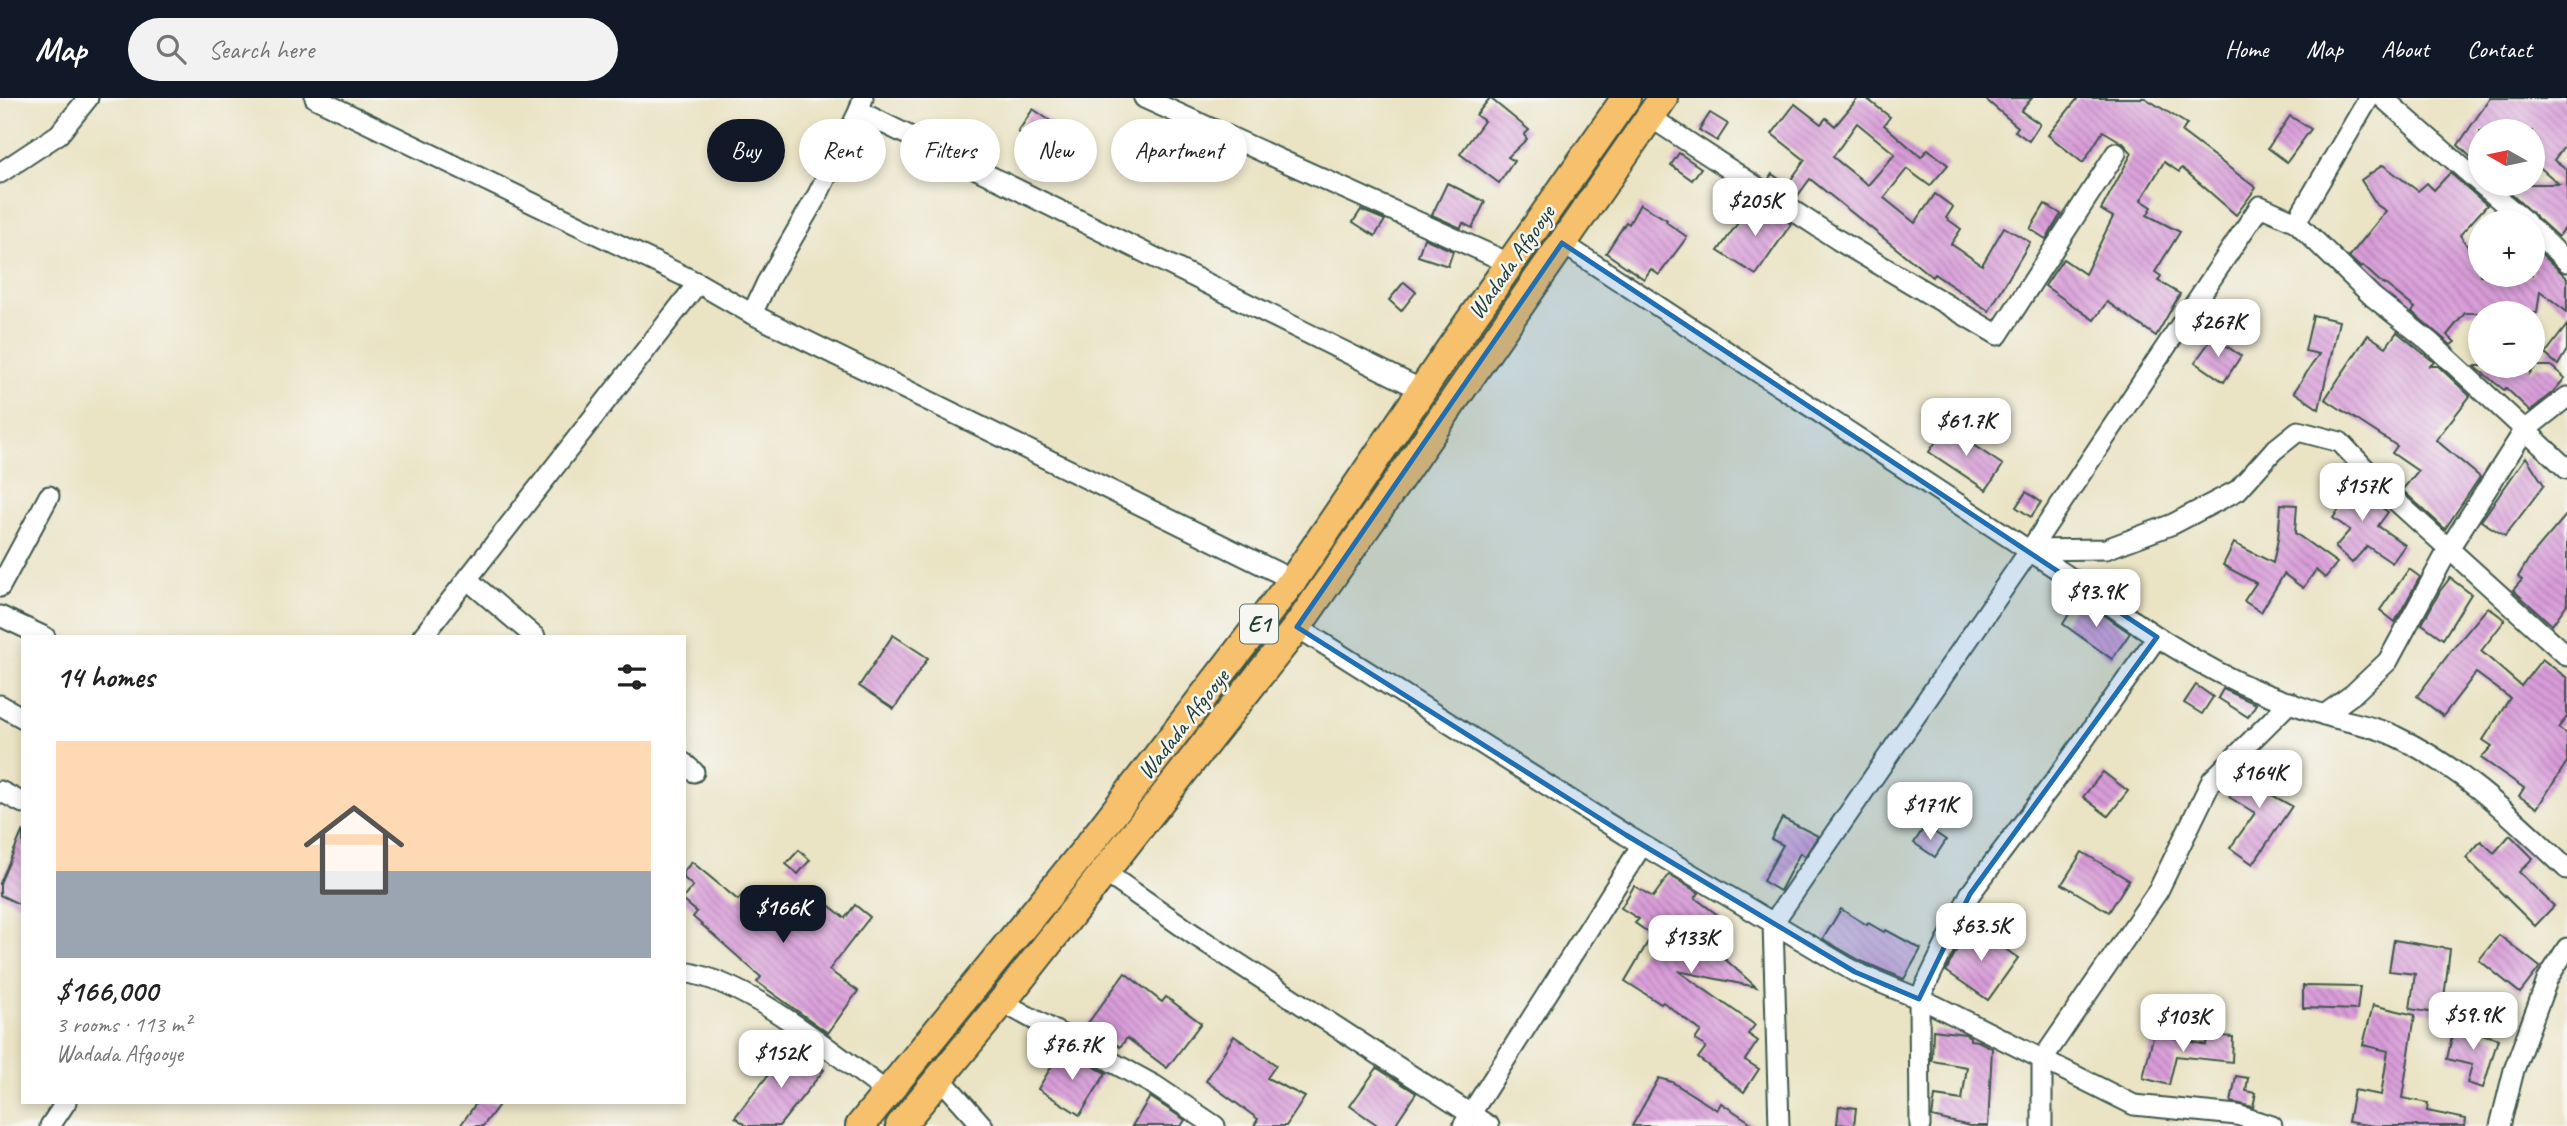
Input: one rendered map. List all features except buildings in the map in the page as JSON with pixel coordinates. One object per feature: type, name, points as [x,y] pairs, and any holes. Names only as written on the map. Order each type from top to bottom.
[{"type":"highway","name":"Wadada Afgooye","points":[[860,1126],[1086,849],[1293,580],[1626,98]]},
{"type":"highway","name":"Wadada Afgooye","points":[[900,1126],[1002,1002],[1297,627],[1656,107]]},
{"type":"street","points":[[0,173],[59,134],[88,98]]},
{"type":"street","points":[[315,98],[698,283],[752,314],[1293,580]]},
{"type":"street","points":[[1144,98],[1511,264]]},
{"type":"street","points":[[2296,222],[2369,98]]},
{"type":"street","points":[[2383,98],[2468,172]]},
{"type":"street","points":[[752,314],[767,282],[818,194],[861,105],[1422,390]]},
{"type":"street","points":[[1656,107],[1838,240],[1998,335],[2116,153]]},
{"type":"street","points":[[2495,196],[2512,210]]},
{"type":"street","points":[[1779,1126],[1773,923],[2030,550],[2260,206],[2296,222],[2373,298],[2430,342],[2567,469]]},
{"type":"street","points":[[2545,241],[2567,262]]},
{"type":"street","points":[[1562,243],[2030,550],[2157,637],[2214,670],[2324,715],[2393,735],[2444,764],[2500,806],[2567,869]]},
{"type":"street","points":[[424,635],[698,283]]},
{"type":"street","points":[[2324,715],[2353,694],[2388,661],[2448,550],[2524,431],[2567,397]]},
{"type":"street","points":[[2030,550],[2106,549],[2172,524],[2238,490],[2273,451],[2298,431],[2340,442],[2395,500],[2448,550],[2567,656]]},
{"type":"street","points":[[0,587],[49,496]]},
{"type":"street","points":[[468,580],[533,635]]},
{"type":"street","points":[[0,616],[41,635]]},
{"type":"street","points":[[1297,627],[1642,845],[1855,972],[1919,999],[2134,1105],[2237,1115],[2272,1126]]},
{"type":"street","points":[[1920,1126],[1919,999],[1970,894],[2157,637]]},
{"type":"street","points":[[2042,1126],[2042,1060],[2158,891],[2212,780],[2290,702]]},
{"type":"street","points":[[0,705],[21,717]]},
{"type":"street","points":[[0,791],[21,802]]},
{"type":"street","points":[[1468,1121],[1642,845]]},
{"type":"street","points":[[1103,871],[1468,1121],[1489,1126]]},
{"type":"street","points":[[2500,1126],[2514,1070],[2544,989],[2567,948]]},
{"type":"street","points":[[686,972],[700,974],[766,1005],[887,1091]]},
{"type":"street","points":[[1002,1002],[1154,1085],[1215,1126]]},
{"type":"street","points":[[940,1078],[983,1126]]},
{"type":"street","points":[[50,1126],[65,1104]]},
{"type":"highlighted area","points":[[1562,243],[2157,637],[1970,894],[1919,999],[1855,972],[1626,835],[1297,627]]}]
